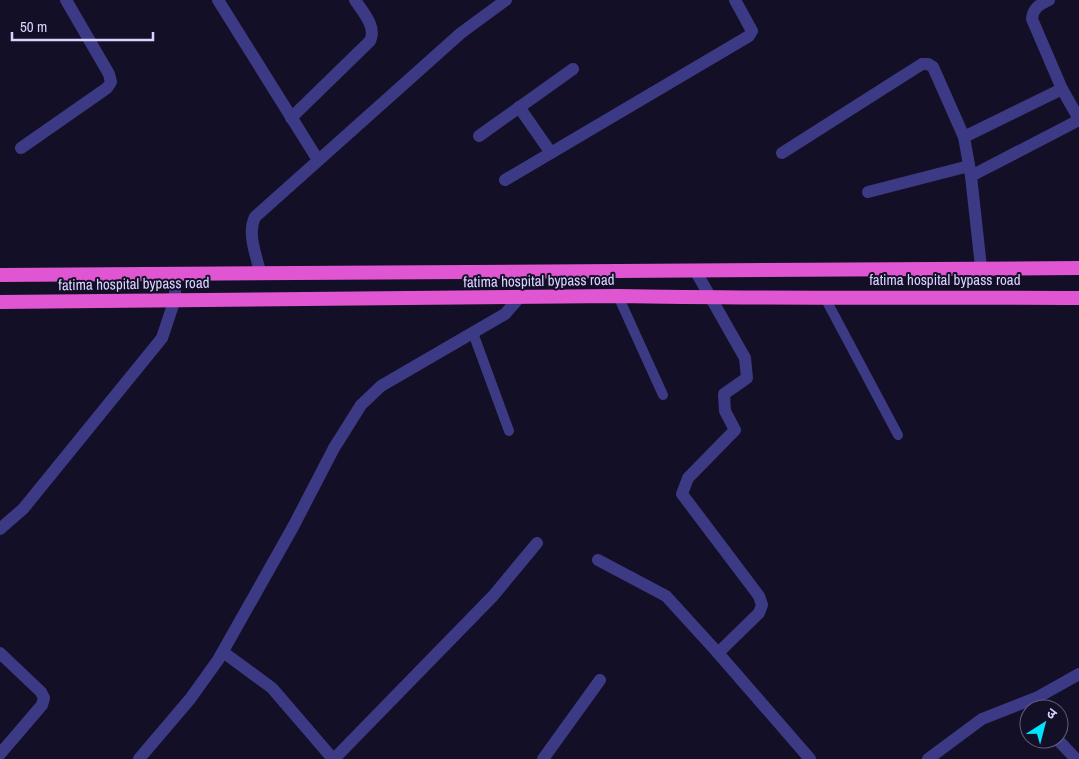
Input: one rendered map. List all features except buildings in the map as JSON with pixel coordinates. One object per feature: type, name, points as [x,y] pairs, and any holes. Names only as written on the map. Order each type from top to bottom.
[{"type":"highway","name":"fatima hospital bypass road","points":[[0,274],[1079,268]]},
{"type":"highway","name":"fatima hospital bypass road","points":[[0,302],[618,296],[711,298],[824,296],[1079,298]]},
{"type":"street","points":[[21,148],[107,88],[111,82],[109,74],[66,0]]},
{"type":"street","points":[[218,0],[318,160]]},
{"type":"street","points":[[292,118],[370,41],[373,35],[372,27],[355,0]]},
{"type":"street","points":[[260,272],[251,232],[255,217],[461,33],[506,0]]},
{"type":"street","points":[[505,180],[749,36],[752,31],[735,0]]},
{"type":"street","points":[[868,192],[970,171],[1079,119],[1062,89],[1032,19],[1033,11],[1049,0]]},
{"type":"street","points":[[782,153],[922,64],[928,64],[933,67],[964,137],[970,171],[981,268]]},
{"type":"street","points":[[479,136],[573,68]]},
{"type":"street","points":[[964,137],[1062,89]]},
{"type":"street","points":[[519,107],[551,153]]},
{"type":"street","points":[[695,270],[745,358],[747,378],[724,394],[725,411],[735,430],[688,478],[682,494],[759,596],[762,605],[759,613],[718,652]]},
{"type":"street","points":[[0,529],[23,509],[162,338],[175,299],[175,273]]},
{"type":"street","points":[[138,759],[190,699],[222,652],[293,527],[334,448],[361,405],[381,386],[504,314],[519,298]]},
{"type":"street","points":[[222,652],[272,688],[333,759],[493,596],[537,543]]},
{"type":"street","points":[[598,560],[666,596],[718,652],[810,759]]},
{"type":"street","points":[[0,653],[41,692],[44,698],[42,705],[0,754]]},
{"type":"street","points":[[1038,699],[1079,674]]},
{"type":"street","points":[[543,759],[600,680]]},
{"type":"street","points":[[928,759],[982,718],[1019,708]]},
{"type":"street","points":[[1066,749],[1076,759]]},
{"type":"lane","points":[[618,296],[663,395]]},
{"type":"lane","points":[[824,296],[898,435]]},
{"type":"lane","points":[[473,333],[509,431]]}]
